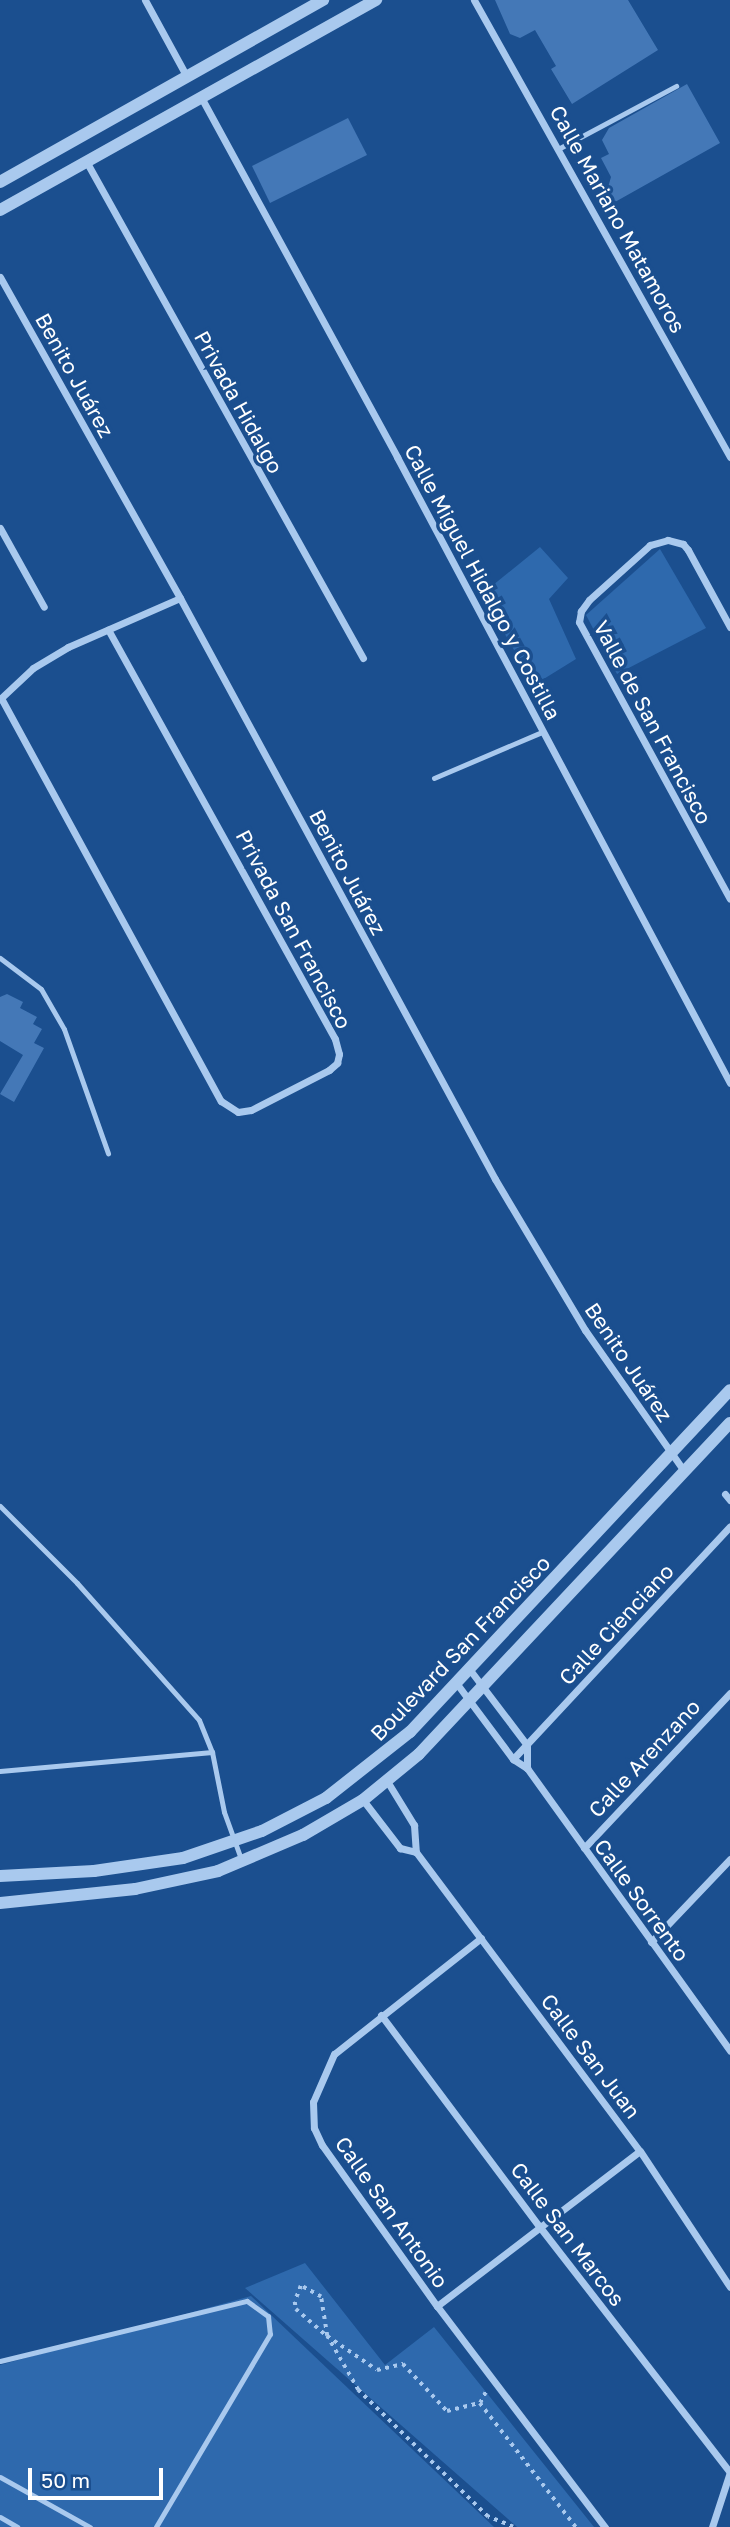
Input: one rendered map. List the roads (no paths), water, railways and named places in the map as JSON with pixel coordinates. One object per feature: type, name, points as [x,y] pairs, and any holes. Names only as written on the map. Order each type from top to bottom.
[{"type":"street","points":[[145,0],[187,77]]},
{"type":"street","points":[[0,182],[323,0]]},
{"type":"street","points":[[0,210],[376,0]]},
{"type":"street","name":"Calle Mariano Matamoros","points":[[474,0],[730,457]]},
{"type":"street","name":"Calle Miguel Hidalgo y Costilla","points":[[201,99],[397,457],[730,1083]]},
{"type":"street","name":"Privada Hidalgo","points":[[86,162],[363,658]]},
{"type":"street","name":"Benito Juárez","points":[[0,277],[180,598],[502,1191],[585,1330],[668,1454],[684,1471]]},
{"type":"street","points":[[0,528],[44,607]]},
{"type":"street","name":"Valle de San Francisco","points":[[730,627],[688,550],[683,544],[668,540],[650,545],[589,600],[581,611],[579,622],[730,900]]},
{"type":"street","points":[[108,630],[180,598]]},
{"type":"street","name":"Privada San Francisco","points":[[108,630],[335,1040],[339,1054],[337,1063],[329,1070],[251,1110],[238,1112],[221,1101],[1,699],[33,668],[68,647],[108,630]]},
{"type":"street","name":"Boulevard San Francisco","points":[[0,1876],[131,1867],[183,1858],[290,1819],[346,1785],[410,1732],[470,1671],[730,1390]]},
{"type":"street","name":"Boulevard San Francisco","points":[[0,1903],[135,1889],[218,1871],[303,1835],[363,1800],[419,1755],[730,1423]]},
{"type":"street","name":"Calle Cienciano","points":[[513,1759],[730,1526]]},
{"type":"street","points":[[470,1671],[527,1745],[527,1768]]},
{"type":"street","name":"Calle Sorrento","points":[[457,1684],[471,1699],[513,1759],[527,1768],[730,2051]]},
{"type":"street","name":"Calle Arenzano","points":[[584,1848],[730,1693]]},
{"type":"street","name":"Calle San Juan","points":[[387,1781],[414,1825],[416,1852],[640,2151],[730,2287]]},
{"type":"street","name":"Calle San Juan","points":[[363,1800],[400,1848],[416,1852]]},
{"type":"street","points":[[650,1942],[730,1859]]},
{"type":"street","name":"Calle San Antonio","points":[[481,1938],[341,2046],[328,2063],[313,2102],[314,2128],[322,2145],[437,2306],[604,2527]]},
{"type":"street","name":"Calle San Marcos","points":[[381,2015],[539,2226],[730,2472]]},
{"type":"street","points":[[437,2306],[640,2151]]},
{"type":"street","points":[[712,2527],[730,2472]]},
{"type":"lane","points":[[558,149],[676,86]]},
{"type":"lane","points":[[434,778],[542,732]]},
{"type":"lane","points":[[0,958],[41,989],[64,1030],[108,1153]]},
{"type":"lane","points":[[0,1506],[77,1583],[176,1690],[199,1720],[212,1752],[223,1812],[243,1862]]},
{"type":"lane","points":[[0,1771],[212,1752]]},
{"type":"lane","points":[[0,2361],[247,2301],[268,2316],[270,2334],[156,2527]]},
{"type":"lane","points":[[0,2477],[90,2527]]},
{"type":"lane","points":[[0,2517],[17,2527]]}]
